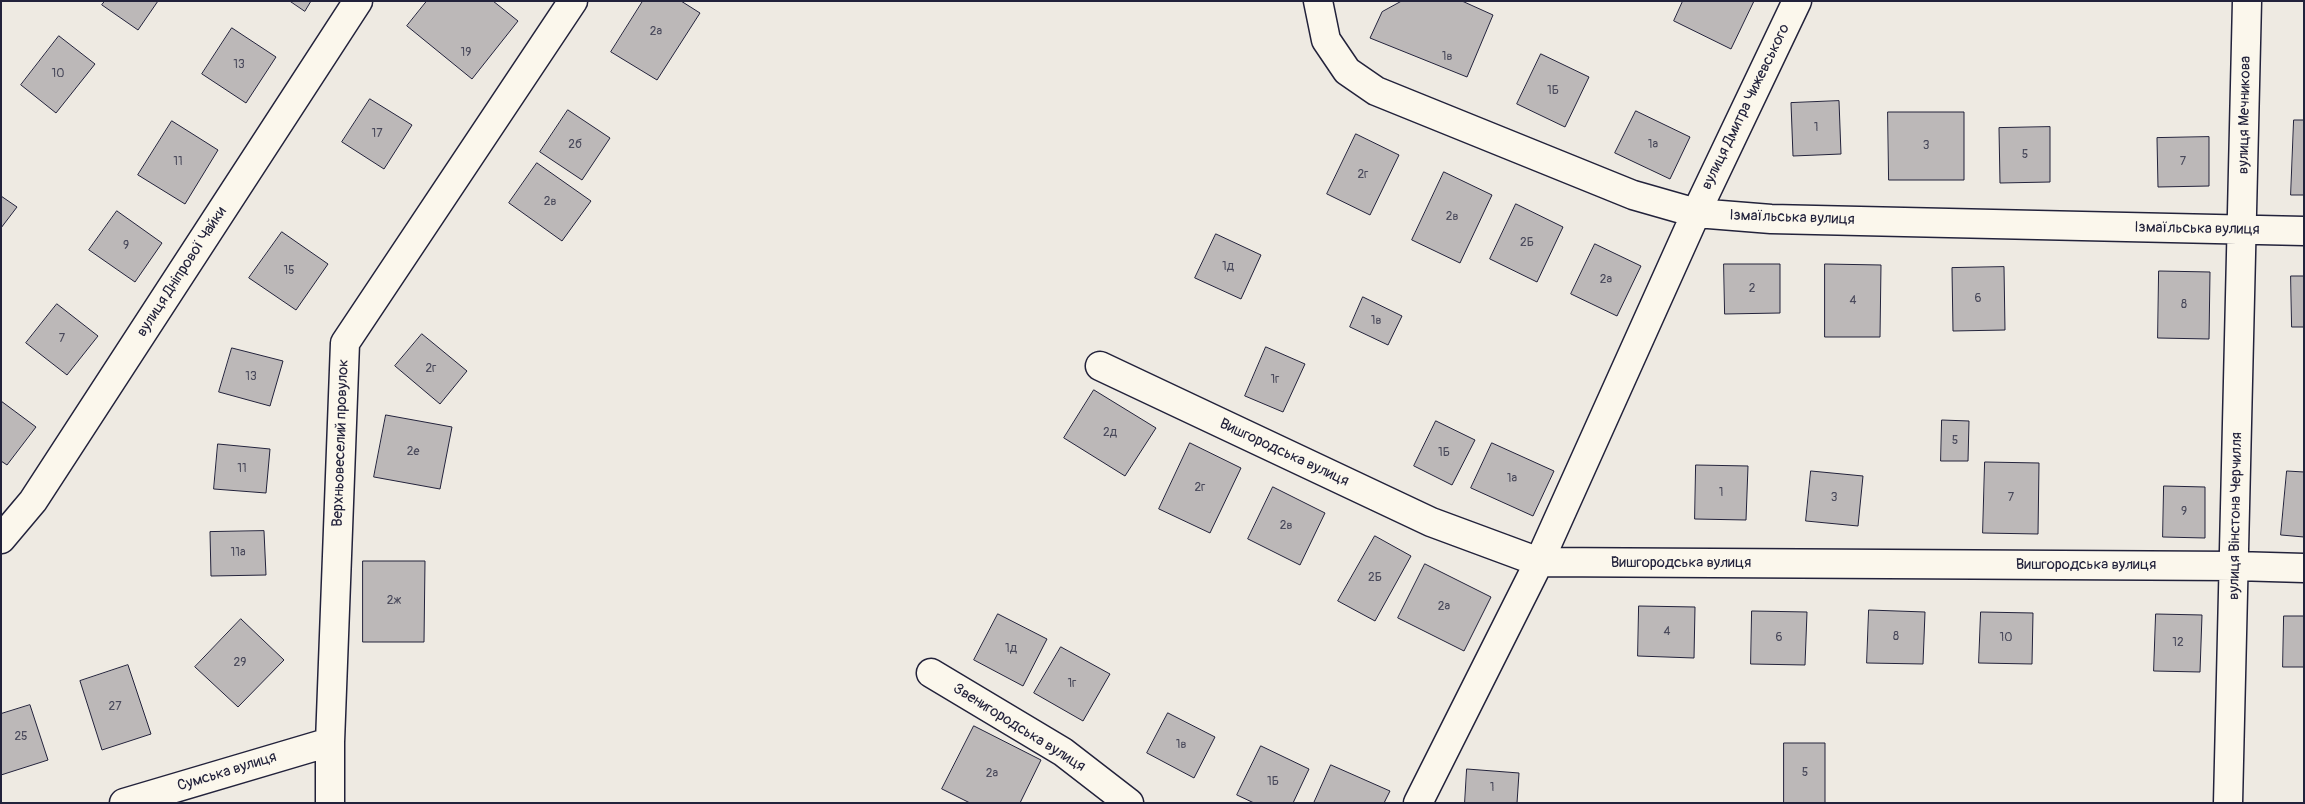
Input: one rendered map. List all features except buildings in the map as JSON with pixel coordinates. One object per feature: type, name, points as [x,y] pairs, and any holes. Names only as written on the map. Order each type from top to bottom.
[{"type":"street","name":"вулиця Дніпрової Чайки","points":[[1,540],[33,501],[358,1]]},
{"type":"street","name":"Верхньовеселий провулок","points":[[330,803],[330,742],[345,343],[573,1]]},
{"type":"street","name":"Ізмаїльська вулиця","points":[[1318,1],[1326,40],[1347,71],[1376,91],[1633,195],[1696,213],[1771,219],[2243,229],[2304,232]]},
{"type":"street","name":"вулиця Дмитра Чижевського","points":[[1418,803],[1539,562],[1696,213],[1797,1]]},
{"type":"street","name":"вулиця Мечникова","points":[[2243,229],[2247,1]]},
{"type":"street","name":"вулиця Вінстона Черчилля","points":[[2228,803],[2243,229]]},
{"type":"street","name":"Вишгородська вулиця","points":[[1100,366],[1431,522],[1539,562],[2304,568]]},
{"type":"street","name":"Звенигородська вулиця","points":[[931,673],[1063,752],[1129,803]]},
{"type":"street","name":"Сумська вулиця","points":[[124,803],[330,742]]}]
